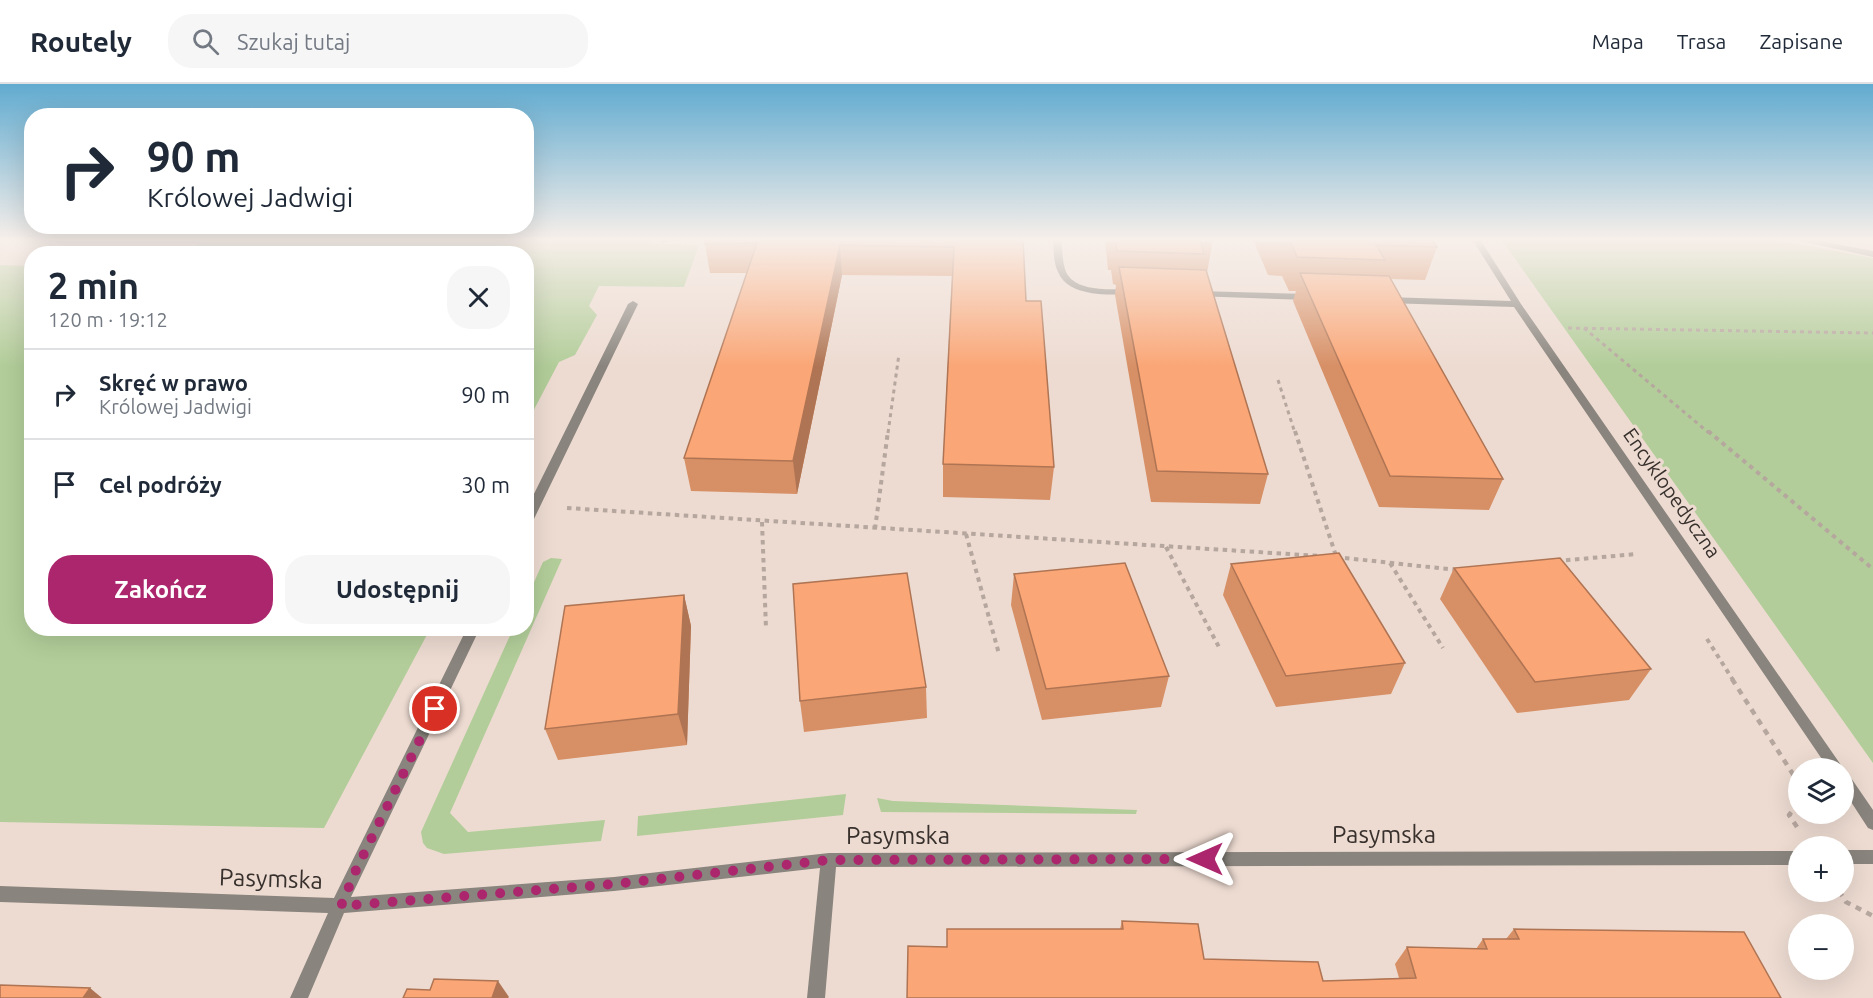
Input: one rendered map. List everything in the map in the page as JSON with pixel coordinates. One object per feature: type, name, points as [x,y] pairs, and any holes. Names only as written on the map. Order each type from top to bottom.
[{"type":"street","points":[[1071,282],[1098,290],[1139,292]]},
{"type":"street","name":"Encyklopedyczna","points":[[1503,282],[1829,758]]},
{"type":"street","points":[[1186,293],[1315,298]]},
{"type":"street","points":[[1374,300],[1517,304]]},
{"type":"street","points":[[534,507],[633,304]]},
{"type":"street","points":[[299,998],[356,870],[470,636]]},
{"type":"street","points":[[1854,794],[1873,823]]},
{"type":"street","points":[[1854,857],[1873,857]]},
{"type":"street","name":"Pasymska","points":[[0,894],[341,906],[614,884],[829,860],[1788,858]]},
{"type":"street","points":[[816,998],[829,860]]},
{"type":"path","points":[[1560,328],[1873,333]]},
{"type":"path","points":[[1584,328],[1873,569]]},
{"type":"path","points":[[875,529],[899,354]]},
{"type":"path","points":[[1278,380],[1336,557]]},
{"type":"path","points":[[560,508],[1336,557],[1468,569]]},
{"type":"path","points":[[762,522],[766,628]]},
{"type":"path","points":[[966,534],[999,654]]},
{"type":"path","points":[[1166,546],[1220,649]]},
{"type":"path","points":[[1547,562],[1637,554]]},
{"type":"path","points":[[1390,563],[1443,648]]},
{"type":"path","points":[[1795,824],[1800,831]]},
{"type":"path","points":[[1846,902],[1873,916]]},
{"type":"green space","points":[[0,282],[24,282],[24,636],[426,636],[324,828],[0,822]]},
{"type":"green space","points":[[534,282],[686,282],[684,287],[599,286],[589,306],[597,315],[575,355],[559,362],[534,410]]},
{"type":"green space","points":[[1531,282],[1873,282],[1873,763]]},
{"type":"green space","points":[[551,558],[562,559],[534,622],[534,582],[543,562]]},
{"type":"green space","points":[[510,636],[528,636],[450,813],[468,832],[605,820],[601,841],[444,854],[427,848],[423,843],[421,832]]},
{"type":"green space","points":[[846,794],[843,815],[637,836],[638,816]]},
{"type":"green space","points":[[877,798],[893,801],[1137,810],[1136,814],[881,812]]},
{"type":"building","points":[[744,282],[832,282],[793,461],[684,458]]},
{"type":"building","points":[[952,282],[1025,282],[1026,301],[1041,301],[1054,467],[943,464]]},
{"type":"building","points":[[1122,282],[1210,282],[1268,474],[1157,471]]},
{"type":"building","points":[[1304,282],[1392,282],[1503,479],[1390,476]]},
{"type":"building","points":[[1339,553],[1405,663],[1286,676],[1231,564]]},
{"type":"building","points":[[1560,558],[1651,669],[1535,682],[1454,568]]},
{"type":"building","points":[[1125,563],[1169,676],[1046,689],[1014,574]]},
{"type":"building","points":[[907,573],[926,687],[800,701],[793,584]]},
{"type":"building","points":[[684,595],[678,714],[545,729],[565,606]]},
{"type":"building","points":[[1122,921],[1198,924],[1204,959],[1318,962],[1323,981],[1416,978],[1407,947],[1487,949],[1483,939],[1519,939],[1514,929],[1744,932],[1781,998],[907,998],[908,946],[947,947],[947,929],[1123,929]]},
{"type":"building","points":[[434,979],[498,981],[492,998],[403,998],[407,989],[430,990]]},
{"type":"building","points":[[0,985],[90,988],[83,998],[0,998]]},
{"type":"route","points":[[435,709],[356,870],[341,906],[614,884],[829,860],[1205,859]]}]
